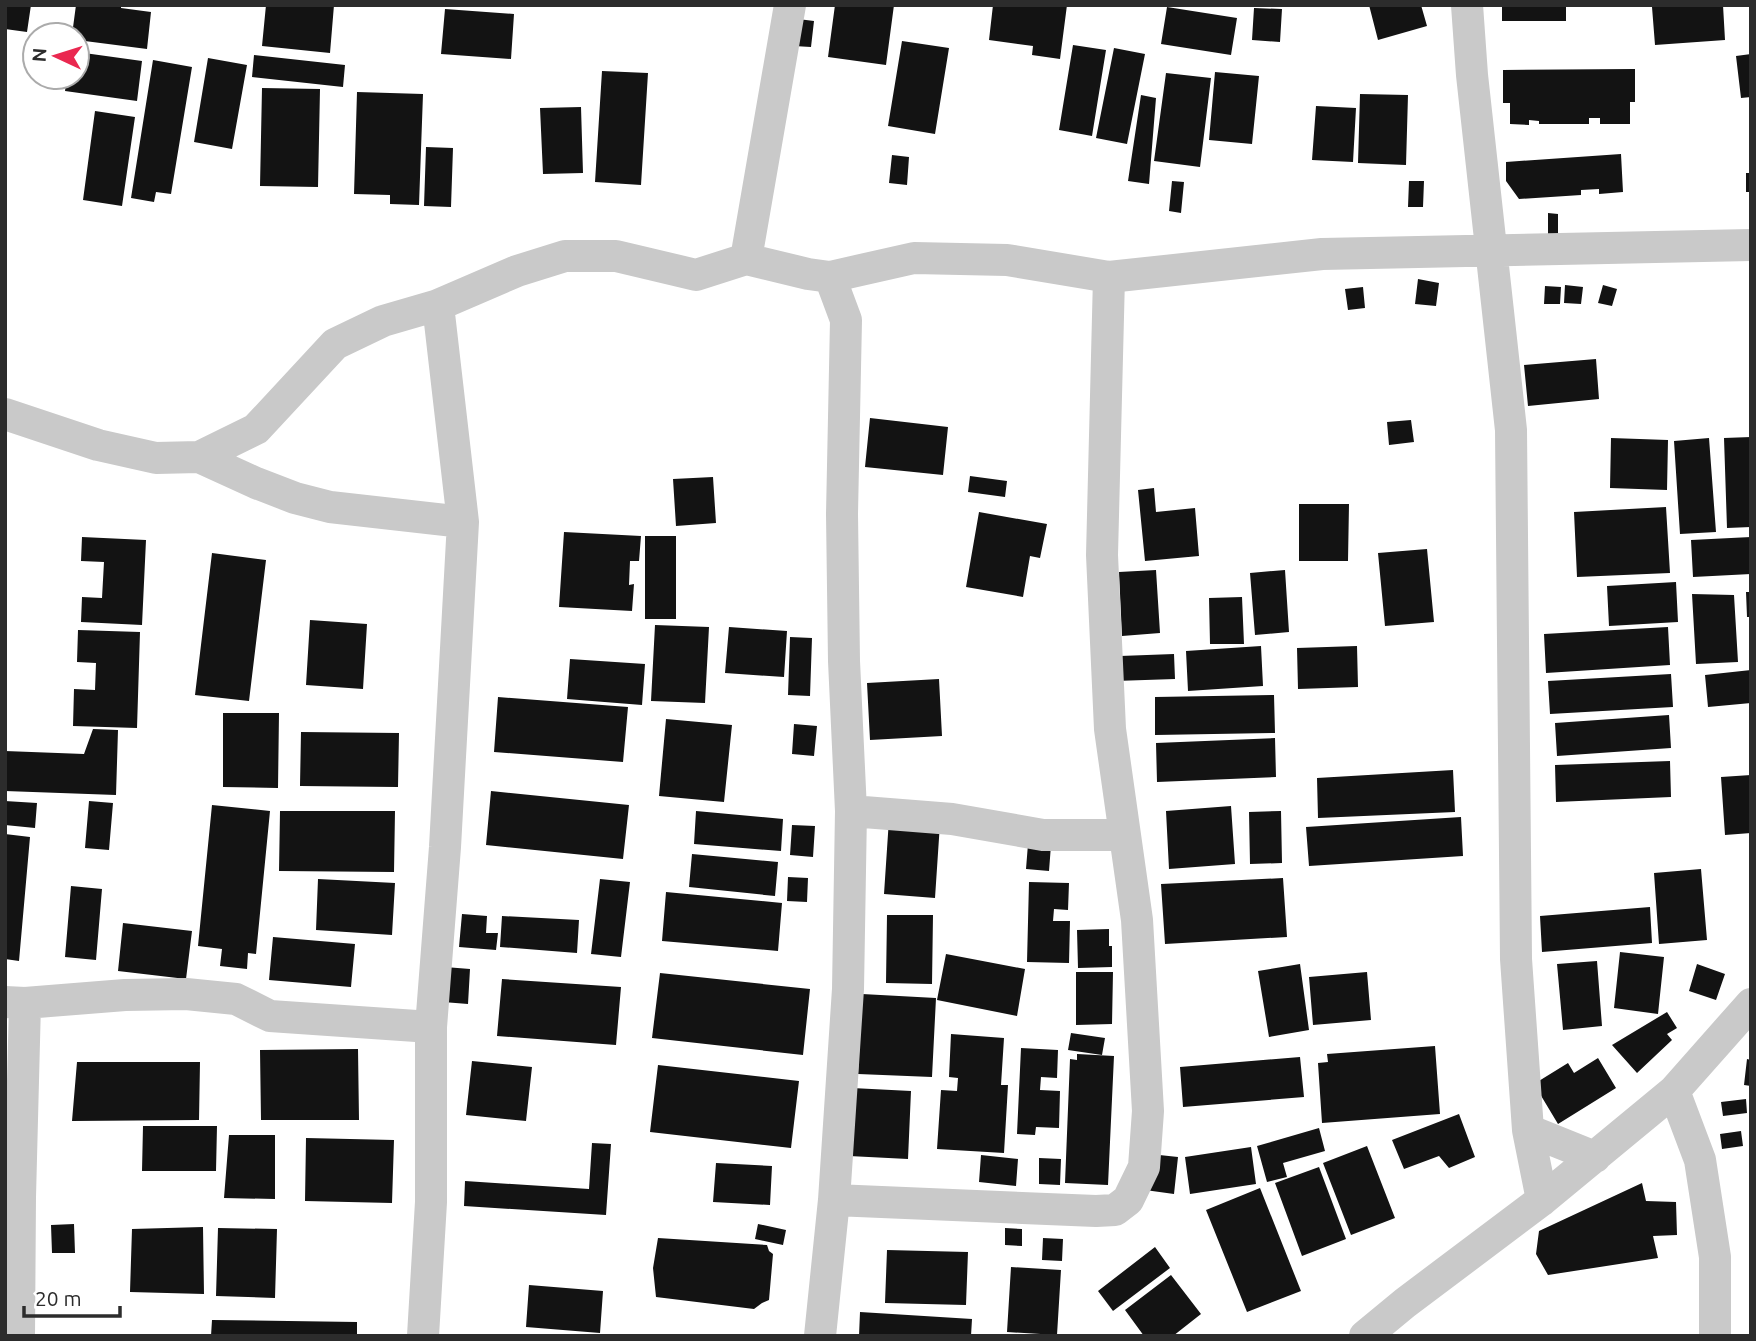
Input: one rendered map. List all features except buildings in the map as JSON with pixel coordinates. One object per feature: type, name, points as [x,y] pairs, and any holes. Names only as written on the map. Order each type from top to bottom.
[{"type":"street","points":[[746,259],[790,5]]},
{"type":"street","points":[[1467,5],[1472,75],[1511,430],[1516,959],[1528,1130],[1542,1200]]},
{"type":"street","points":[[5,414],[99,445],[156,458],[200,457],[256,429],[335,344],[383,321],[438,305],[517,271],[565,256],[616,256],[696,275],[746,259],[830,277],[914,258],[1007,260],[1108,277],[1322,254],[1751,245]]},
{"type":"street","points":[[846,320],[874,267]]},
{"type":"street","points":[[820,1336],[834,1200],[848,989],[851,811],[844,661],[842,514],[846,320],[830,277]]},
{"type":"street","points":[[834,1200],[1115,1210],[1128,1200],[1144,1167],[1148,1111],[1137,920],[1110,729],[1102,555],[1108,277]]},
{"type":"street","points":[[423,1336],[431,1202],[431,1027],[446,833],[463,522],[438,305]]},
{"type":"street","points":[[200,457],[256,483],[295,498],[330,507],[463,522]]},
{"type":"street","points":[[851,811],[952,819],[1043,835],[1125,835]]},
{"type":"street","points":[[19,1336],[20,1197],[15,1002],[186,994],[236,999],[270,1016],[431,1027]]},
{"type":"street","points":[[1365,1336],[1542,1200],[1674,1091],[1751,1004]]},
{"type":"street","points":[[1674,1091],[1700,1160],[1715,1257],[1715,1336]]},
{"type":"street","points":[[1528,1130],[1595,1157]]}]
